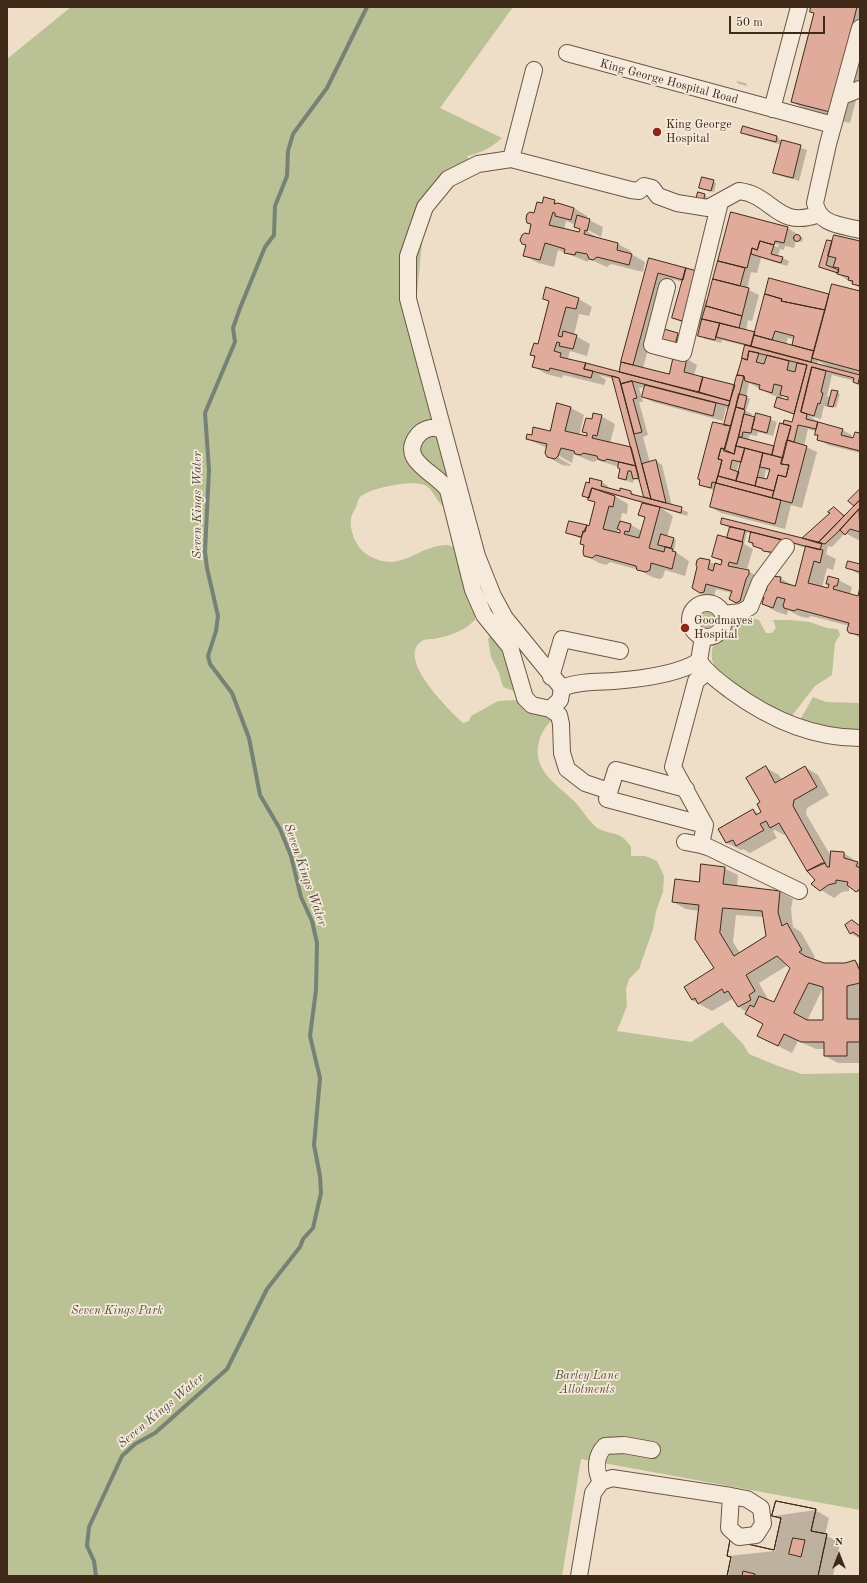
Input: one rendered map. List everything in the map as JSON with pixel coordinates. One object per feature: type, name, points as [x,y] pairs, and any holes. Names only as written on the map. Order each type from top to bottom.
[{"type":"lane","points":[[772,109],[799,7]]},
{"type":"lane","points":[[860,30],[833,126],[816,192],[815,203],[819,214],[823,219],[832,223],[860,230]]},
{"type":"lane","name":"King George Hospital Road","points":[[567,53],[833,126]]},
{"type":"lane","points":[[511,159],[534,70]]},
{"type":"lane","points":[[842,96],[860,89]]},
{"type":"lane","points":[[819,214],[806,219],[780,214],[760,198],[743,192],[736,192],[720,202],[704,208],[677,203],[658,196],[652,188],[644,186],[638,191],[511,159],[478,164],[448,179],[425,207],[408,256],[408,299],[477,556],[493,596],[504,618],[557,682],[574,684],[634,680],[688,668],[703,667],[749,704],[791,725],[825,735],[860,738]]},
{"type":"lane","points":[[667,287],[652,345],[683,353],[720,202]]},
{"type":"lane","points":[[443,431],[432,428],[426,429],[415,438],[412,446],[414,456],[443,483],[448,490],[474,590],[484,616],[510,648],[525,698],[532,705],[550,709],[559,715],[561,724],[562,753],[567,769],[585,783],[609,791]]},
{"type":"lane","points":[[723,614],[741,612],[750,607],[760,582],[786,547]]},
{"type":"lane","points":[[710,604],[718,607],[723,614],[724,625],[718,634],[708,638],[703,637],[698,635],[691,627],[690,622],[693,611],[701,605],[710,604]]},
{"type":"lane","points":[[701,846],[705,825],[673,767],[696,680],[703,667],[703,637]]},
{"type":"lane","points":[[550,709],[560,700],[557,682],[562,639],[620,651]]},
{"type":"lane","points":[[686,789],[616,770],[606,799],[705,825]]},
{"type":"lane","points":[[685,842],[708,847],[799,891]]},
{"type":"lane","points":[[601,1482],[597,1465],[600,1450],[605,1446],[624,1445],[652,1450]]},
{"type":"lane","points":[[579,1576],[593,1493],[601,1482],[612,1478],[731,1496]]},
{"type":"green space","points":[[71,7],[513,7],[440,108],[502,138],[486,150],[467,156],[475,172],[450,182],[424,223],[416,304],[451,435],[437,439],[442,449],[451,490],[444,507],[425,485],[421,484],[398,484],[371,491],[359,498],[351,518],[351,528],[360,549],[379,560],[390,562],[399,561],[437,546],[448,545],[459,549],[476,605],[475,620],[451,635],[423,640],[415,649],[415,659],[428,684],[447,708],[463,723],[469,721],[471,716],[498,701],[517,700],[555,717],[544,730],[538,746],[538,755],[544,771],[555,784],[575,802],[597,828],[620,836],[625,840],[631,847],[631,856],[645,856],[657,861],[664,876],[663,892],[656,911],[653,929],[639,969],[629,979],[626,989],[627,1006],[617,1031],[691,1042],[722,1022],[743,1044],[749,1054],[778,1066],[802,1074],[860,1073],[860,1510],[581,1459],[562,1576],[7,1576],[7,59]]},
{"type":"green space","points":[[707,608],[712,609],[718,615],[718,625],[712,631],[707,632],[702,631],[696,625],[695,620],[696,615],[702,609]]},
{"type":"green space","points":[[744,617],[759,620],[766,633],[772,633],[776,628],[773,620],[810,622],[827,628],[838,629],[840,635],[835,643],[832,675],[815,686],[791,717],[772,709],[739,689],[715,667],[712,656],[713,646],[738,620]]},
{"type":"green space","points":[[492,633],[497,636],[519,693],[503,687],[499,673],[491,657],[488,639]]},
{"type":"green space","points":[[813,697],[826,702],[860,703],[860,729],[837,730],[800,720]]},
{"type":"building","points":[[811,7],[857,7],[830,112],[791,102],[814,13],[810,12]]},
{"type":"building","points":[[743,126],[777,136],[776,142],[741,133]]},
{"type":"building","points":[[782,140],[801,145],[793,178],[773,173]]},
{"type":"building","points":[[702,177],[714,180],[711,191],[699,188]]},
{"type":"building","points":[[698,192],[705,194],[703,202],[696,200]]},
{"type":"building","points":[[544,197],[555,200],[554,204],[558,203],[574,208],[571,220],[555,216],[555,213],[553,212],[549,225],[579,232],[580,229],[574,227],[577,215],[590,219],[587,231],[585,230],[584,234],[618,243],[617,250],[632,254],[629,265],[597,257],[593,260],[589,259],[587,254],[576,252],[575,255],[564,253],[565,249],[545,243],[540,260],[523,256],[526,245],[522,244],[520,240],[522,235],[525,233],[529,234],[531,224],[527,223],[527,214],[530,212],[534,213],[537,202],[542,203]]},
{"type":"building","points":[[731,212],[788,227],[784,243],[775,241],[774,245],[760,241],[757,250],[752,248],[747,268],[718,261]]},
{"type":"building","points":[[797,234],[800,235],[800,241],[797,242],[794,241],[793,238],[794,235]]},
{"type":"building","points":[[834,235],[860,241],[860,286],[852,284],[853,281],[848,280],[849,277],[837,274],[839,268],[833,267],[836,258],[828,256]]},
{"type":"building","points":[[827,240],[832,241],[826,265],[839,270],[838,273],[819,267]]},
{"type":"building","points":[[760,241],[774,245],[771,254],[783,257],[781,263],[751,254],[752,248],[757,250]]},
{"type":"building","points":[[649,258],[686,268],[683,280],[658,273],[633,365],[621,362]]},
{"type":"building","points":[[718,261],[745,268],[740,286],[713,279]]},
{"type":"building","points":[[686,268],[697,271],[689,323],[672,318]]},
{"type":"building","points":[[769,278],[829,294],[825,310],[781,301],[782,299],[765,294]]},
{"type":"building","points":[[713,279],[749,288],[742,316],[706,306]]},
{"type":"building","points":[[832,284],[860,291],[860,371],[812,358]]},
{"type":"building","points":[[546,287],[579,298],[576,309],[566,307],[558,336],[562,337],[563,331],[577,335],[573,349],[559,346],[560,343],[557,342],[554,351],[561,353],[560,357],[586,363],[584,369],[593,371],[591,378],[550,368],[549,371],[532,367],[535,356],[530,355],[534,343],[538,344],[549,301],[543,299]]},
{"type":"building","points":[[765,294],[782,299],[781,301],[825,310],[814,351],[792,345],[794,336],[775,331],[772,340],[754,335]]},
{"type":"building","points":[[706,306],[742,316],[739,328],[702,319]]},
{"type":"building","points":[[702,319],[720,323],[715,340],[698,336]]},
{"type":"building","points":[[720,323],[755,332],[751,346],[716,337]]},
{"type":"building","points":[[664,329],[678,333],[675,345],[661,342]]},
{"type":"building","points":[[754,335],[814,351],[811,362],[751,346]]},
{"type":"building","points":[[745,345],[860,375],[858,384],[853,382],[854,378],[812,367],[801,412],[807,414],[806,419],[818,422],[816,429],[798,425],[794,442],[787,440],[791,426],[783,424],[784,420],[792,422],[807,365],[749,351],[747,360],[742,358]]},
{"type":"building","points":[[749,351],[759,353],[756,362],[764,364],[767,355],[789,361],[787,370],[795,372],[797,363],[807,365],[794,414],[774,407],[777,397],[788,400],[788,397],[780,395],[782,386],[774,384],[772,393],[759,389],[760,385],[745,381],[744,376],[737,375],[742,358],[747,360]]},
{"type":"building","points":[[674,355],[687,358],[684,372],[703,377],[699,392],[619,372],[621,362],[669,374]]},
{"type":"building","points":[[586,363],[730,401],[729,406],[632,381],[621,384],[619,378],[584,369]]},
{"type":"building","points":[[812,367],[826,371],[821,392],[823,393],[820,404],[818,403],[814,416],[801,412]]},
{"type":"building","points":[[737,375],[744,376],[731,426],[724,425]]},
{"type":"building","points":[[612,376],[619,378],[651,499],[644,497]]},
{"type":"building","points":[[703,377],[735,385],[730,401],[699,392]]},
{"type":"building","points":[[632,381],[637,398],[633,399],[642,432],[634,434],[621,384]]},
{"type":"building","points":[[645,385],[716,403],[713,416],[642,397]]},
{"type":"building","points":[[832,390],[838,391],[833,407],[828,406]]},
{"type":"building","points":[[739,394],[747,396],[744,409],[736,407]]},
{"type":"building","points":[[557,403],[571,407],[565,431],[587,436],[587,433],[582,432],[586,418],[592,419],[593,413],[602,415],[597,436],[593,435],[592,438],[631,447],[636,466],[607,459],[604,461],[598,459],[597,456],[583,453],[581,455],[575,454],[574,451],[561,448],[555,459],[547,457],[545,453],[547,444],[526,439],[527,434],[532,435],[533,427],[550,431]]},
{"type":"building","points":[[736,407],[745,410],[734,454],[724,451]]},
{"type":"building","points":[[756,413],[771,417],[767,433],[752,429]]},
{"type":"building","points":[[744,414],[755,417],[751,433],[743,432],[742,437],[739,437]]},
{"type":"building","points":[[713,422],[731,426],[725,449],[721,448],[718,459],[722,460],[716,483],[712,482],[711,488],[699,485],[700,480],[698,479]]},
{"type":"building","points":[[818,422],[843,429],[841,435],[853,438],[855,432],[860,433],[860,451],[817,440],[818,435],[815,435]]},
{"type":"building","points":[[780,423],[791,426],[783,458],[772,455]]},
{"type":"building","points":[[739,437],[774,446],[772,455],[736,446]]},
{"type":"building","points":[[787,440],[807,446],[792,503],[772,498],[778,475],[786,477],[789,465],[781,464]]},
{"type":"building","points":[[736,446],[745,448],[741,462],[732,460],[730,469],[739,472],[736,481],[718,476],[722,460],[718,459],[721,448],[734,454]]},
{"type":"building","points":[[745,448],[763,453],[755,486],[736,481]]},
{"type":"building","points":[[763,453],[783,458],[781,464],[789,465],[786,477],[778,475],[774,491],[755,486],[757,477],[767,479],[770,469],[760,467]]},
{"type":"building","points":[[656,460],[666,503],[651,499],[642,464]]},
{"type":"building","points":[[619,462],[636,466],[639,478],[633,479],[631,471],[628,471],[626,480],[618,478],[620,469],[618,468]]},
{"type":"building","points":[[718,476],[774,491],[772,498],[716,483]]},
{"type":"building","points":[[590,478],[602,481],[601,486],[620,491],[620,488],[631,491],[631,494],[682,507],[681,513],[592,488],[589,498],[582,496],[586,482],[589,483]]},
{"type":"building","points":[[716,483],[781,500],[775,524],[710,507]]},
{"type":"building","points":[[592,488],[615,496],[613,507],[609,506],[603,529],[620,533],[620,530],[617,529],[620,521],[631,524],[629,532],[625,531],[624,534],[639,538],[645,517],[638,515],[642,503],[660,507],[649,548],[664,552],[665,547],[673,549],[672,551],[676,552],[672,569],[651,563],[650,570],[646,572],[637,570],[636,566],[596,555],[592,558],[584,556],[584,545],[580,544],[583,531],[585,532],[587,525],[589,526],[595,502],[588,500]]},
{"type":"building","points":[[860,489],[860,500],[854,506],[848,501]]},
{"type":"building","points":[[860,500],[860,508],[840,530],[825,544],[818,543]]},
{"type":"building","points":[[834,507],[844,516],[818,543],[802,538],[830,513],[828,512]]},
{"type":"building","points":[[859,509],[860,532],[850,529],[845,535],[840,530]]},
{"type":"building","points":[[722,518],[822,543],[820,550],[721,524]]},
{"type":"building","points":[[569,521],[587,525],[581,537],[566,533]]},
{"type":"building","points":[[730,527],[745,530],[742,542],[727,538]]},
{"type":"building","points":[[751,532],[784,540],[777,553],[763,551],[762,549],[753,546],[753,543],[749,542]]},
{"type":"building","points":[[661,534],[674,538],[671,548],[658,545]]},
{"type":"building","points":[[718,535],[743,542],[737,564],[729,562],[728,566],[749,570],[740,601],[736,603],[729,599],[732,591],[706,584],[704,592],[700,593],[692,588],[697,567],[697,560],[700,558],[710,560],[708,569],[713,571],[715,563],[721,565],[722,560],[712,557]]},
{"type":"building","points":[[806,546],[823,550],[820,563],[814,561],[808,583],[828,588],[829,584],[826,584],[828,576],[839,579],[837,586],[834,586],[833,589],[858,596],[860,587],[860,635],[849,633],[847,630],[849,623],[797,609],[794,611],[784,608],[783,606],[785,599],[777,597],[773,608],[762,604],[764,597],[761,597],[763,590],[766,591],[770,576],[781,577],[780,582],[795,586]]},
{"type":"building","points":[[848,561],[860,564],[860,572],[846,568]]},
{"type":"building","points":[[766,766],[775,783],[805,766],[817,787],[794,800],[793,806],[825,863],[807,871],[779,823],[770,828],[766,821],[760,824],[764,830],[736,846],[733,840],[726,843],[718,829],[753,809],[756,815],[761,812],[757,804],[760,802],[746,778]]},
{"type":"building","points":[[831,851],[844,852],[844,858],[858,862],[856,866],[860,868],[860,889],[856,892],[847,885],[848,882],[836,880],[836,883],[828,885],[820,891],[811,884],[815,880],[807,871],[822,863],[825,863],[827,867],[829,867]]},
{"type":"building","points":[[701,864],[725,867],[723,884],[780,891],[778,912],[782,926],[787,923],[802,950],[799,952],[805,956],[824,963],[845,963],[855,960],[860,971],[860,983],[847,986],[847,1019],[860,1019],[860,1042],[847,1042],[847,1056],[824,1056],[824,1042],[801,1042],[784,1034],[778,1046],[757,1036],[763,1024],[745,1014],[750,1005],[754,1007],[759,996],[774,1002],[790,968],[777,956],[746,975],[755,991],[749,995],[751,1000],[738,1007],[728,991],[724,993],[722,989],[698,1004],[695,998],[692,1000],[684,987],[714,968],[695,939],[699,905],[672,902],[675,879],[699,882]],"holes":[[[723,908],[762,911],[766,936],[734,956],[720,933]],[[809,983],[823,987],[823,1020],[807,1020],[794,1013]]]},
{"type":"building","points":[[852,920],[860,926],[860,937],[853,932],[850,934],[845,925]]},
{"type":"building","points":[[776,1501],[816,1509],[811,1531],[827,1534],[818,1576],[755,1576],[755,1574],[743,1571],[742,1576],[727,1576],[731,1557],[727,1556],[730,1540],[774,1550],[781,1518],[772,1516]],"holes":[[[793,1538],[805,1540],[801,1557],[789,1554]]]},
{"type":"building","points":[[776,1501],[816,1509],[811,1531],[827,1534],[818,1576],[727,1576],[731,1557],[727,1556],[730,1540],[774,1550],[781,1518],[772,1516]]},
{"type":"waterway","name":"Seven Kings Water","points":[[96,1576],[94,1561],[87,1546],[89,1527],[122,1456],[135,1444],[155,1433],[227,1369],[267,1289],[300,1247],[303,1239],[313,1228],[321,1193],[320,1176],[314,1145],[320,1078],[310,1036],[316,990],[317,943],[312,921],[301,897],[291,856],[280,829],[260,795],[249,738],[232,693],[210,664],[208,656],[216,631],[218,616],[207,568],[205,552],[209,470],[205,413],[235,342],[233,328],[240,308],[265,247],[274,235],[275,206],[287,176],[288,151],[293,134],[327,88],[367,7]]},
{"type":"place","name":"King George Hospital","points":[[657,132]]},
{"type":"place","name":"Goodmayes Hospital","points":[[685,628]]},
{"type":"park label","name":"Seven Kings Park","points":[[117,1311]]},
{"type":"park label","name":"Barley Lane Allotments","points":[[587,1383]]}]
